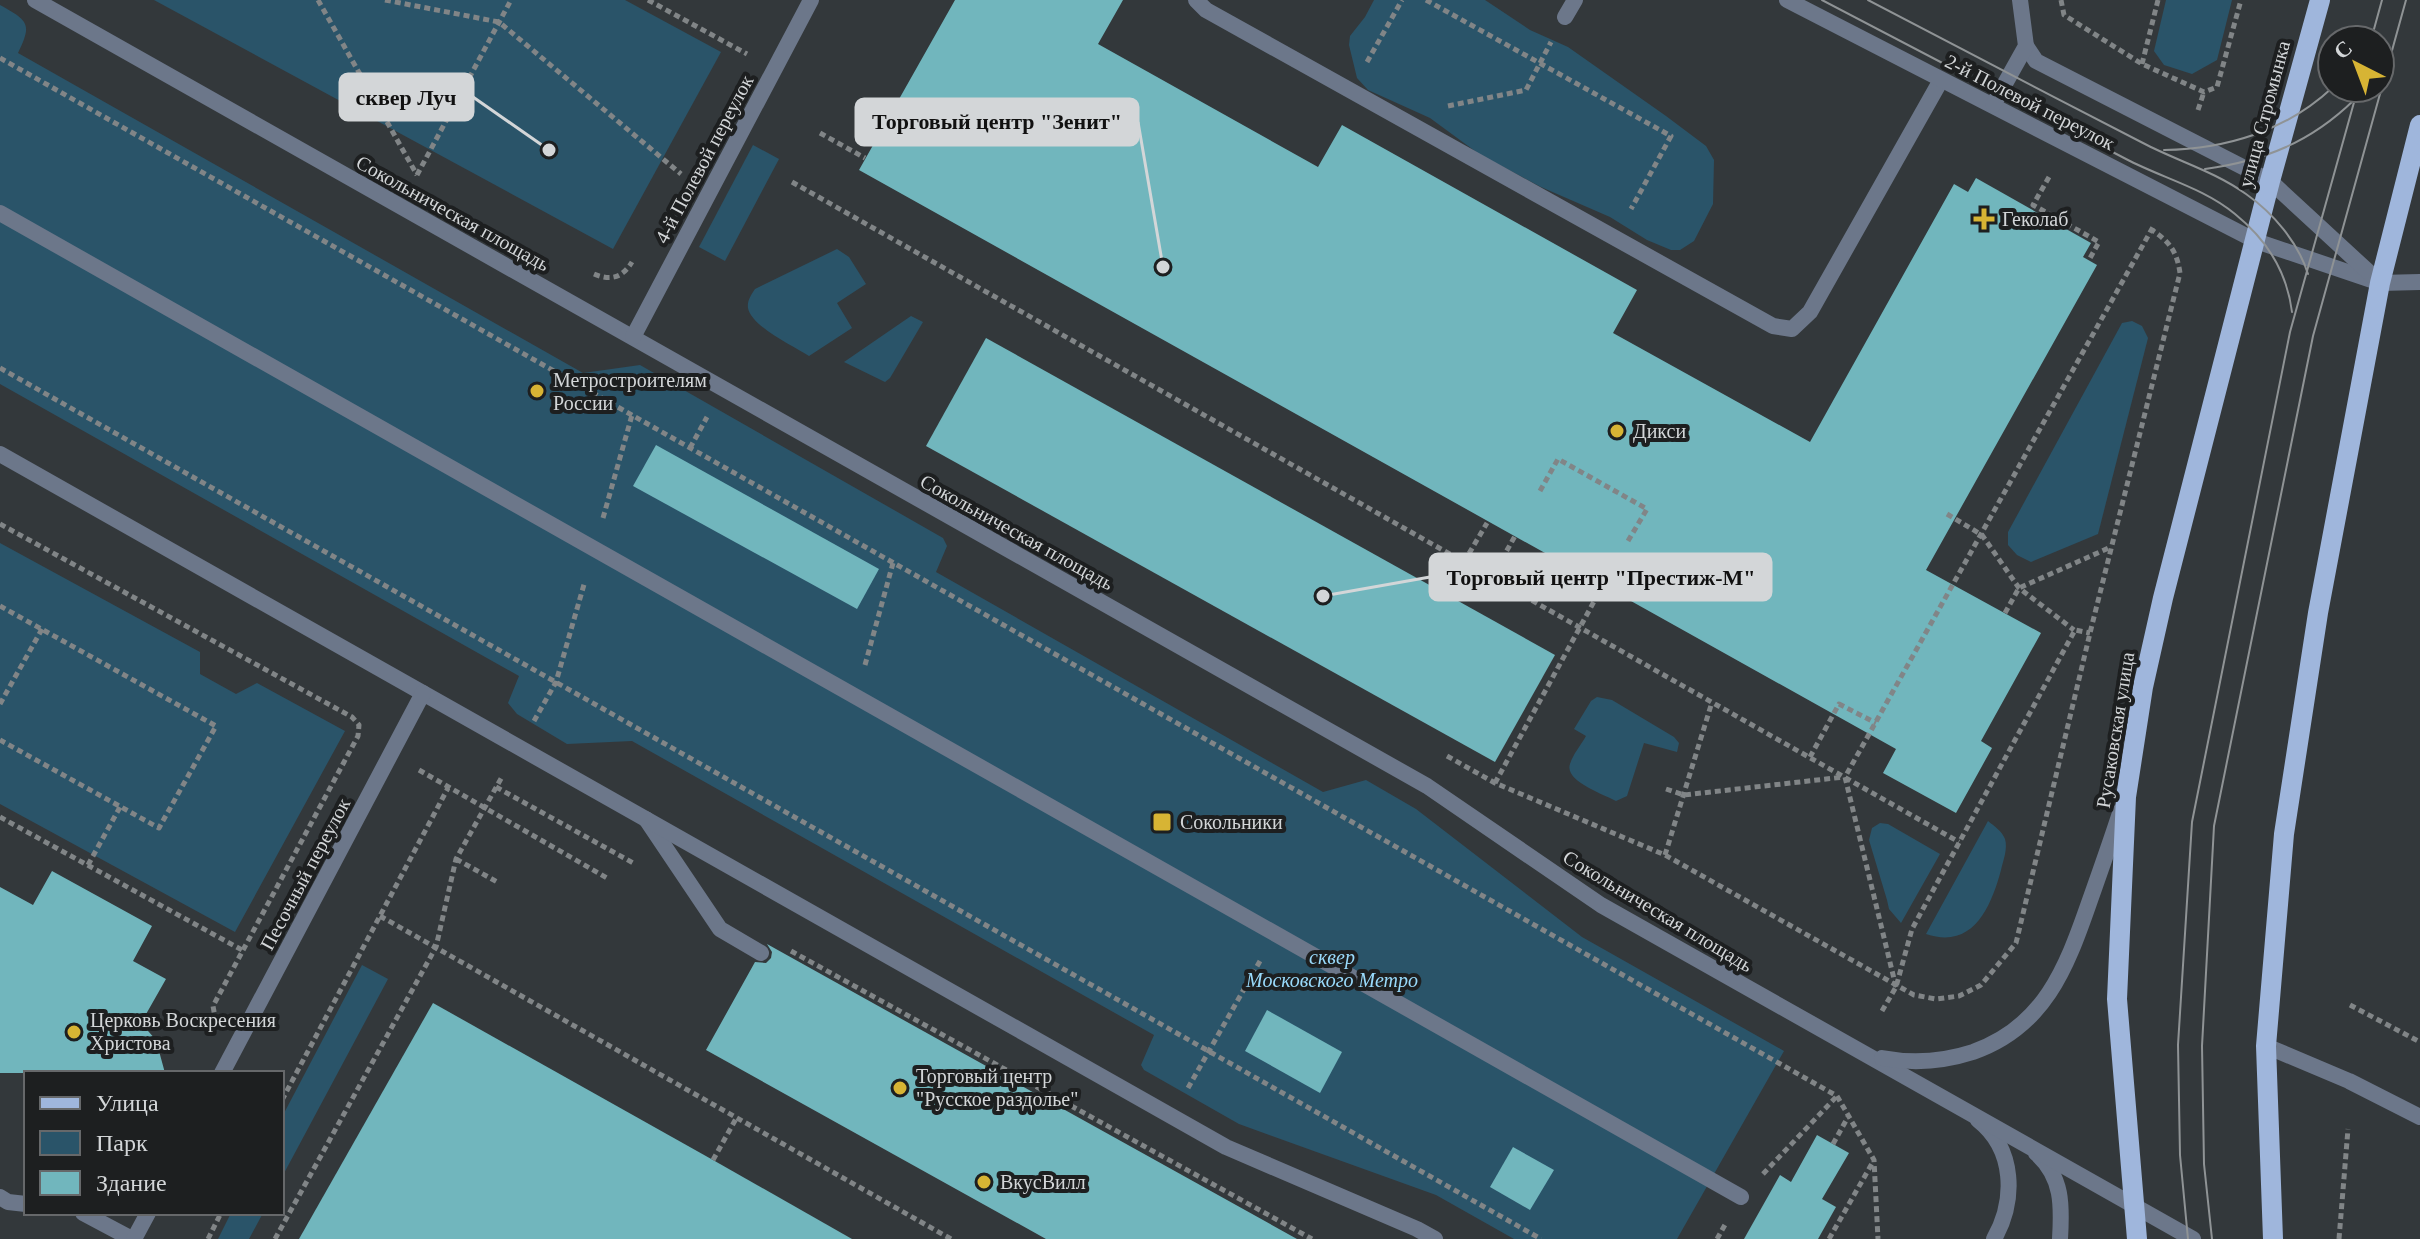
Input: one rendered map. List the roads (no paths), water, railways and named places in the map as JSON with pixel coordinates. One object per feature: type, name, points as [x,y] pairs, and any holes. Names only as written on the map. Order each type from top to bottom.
[{"type":"main road","name":"улица Стромынка","points":[[2256,241],[2320,0]]},
{"type":"main road","points":[[2273,1239],[2266,1046],[2284,834],[2318,613],[2380,283],[2420,125]]},
{"type":"main road","name":"Русаковская улица","points":[[2137,1239],[2117,999],[2126,797],[2143,687],[2163,598],[2256,241]]},
{"type":"street","name":"Сокольническая площадь","points":[[35,0],[1427,786],[1601,905],[2193,1239]]},
{"type":"street","name":"4-й Полевой переулок","points":[[633,337],[811,0]]},
{"type":"street","points":[[1196,0],[1206,10],[1773,326],[1792,329],[1810,312],[1941,80]]},
{"type":"street","points":[[1565,17],[1575,0]]},
{"type":"street","name":"2-й Полевой переулок","points":[[1787,0],[2256,241],[2380,283]]},
{"type":"street","points":[[1993,105],[2026,46],[2020,0]]},
{"type":"street","name":"2-й Полевой переулок","points":[[2026,46],[2036,61],[2270,181],[2380,283]]},
{"type":"street","points":[[0,213],[1741,1197]]},
{"type":"street","points":[[2380,283],[2420,282]]},
{"type":"street","points":[[0,454],[1226,1147],[1435,1239]]},
{"type":"street","name":"Песочный переулок","points":[[223,1071],[423,693]]},
{"type":"street","points":[[1869,1056],[1908,1063],[1948,1060],[2005,1038],[2035,1013],[2068,961],[2126,797]]},
{"type":"street","points":[[646,819],[720,929],[761,953]]},
{"type":"street","points":[[2266,1046],[2349,1081],[2420,1117]]},
{"type":"street","points":[[1970,1114],[1994,1136],[2007,1166],[2009,1198],[1994,1239]]},
{"type":"street","points":[[2029,1147],[2046,1162],[2058,1182],[2062,1204],[2060,1239]]},
{"type":"street","points":[[0,1197],[8,1202],[24,1204]]},
{"type":"street","points":[[87,1215],[133,1239],[147,1215]]},
{"type":"tram line","points":[[1822,0],[2126,159],[2223,205],[2256,234],[2273,257],[2285,283],[2292,312]]},
{"type":"tram line","points":[[1868,0],[2143,143],[2234,186],[2275,219],[2298,251],[2308,274]]},
{"type":"tram line","points":[[2375,24],[2382,0]]},
{"type":"tram line","points":[[2212,1239],[2204,1164],[2202,1046],[2214,826],[2313,336],[2406,0]]},
{"type":"tram line","points":[[2164,150],[2210,146],[2254,135],[2295,116],[2316,101]]},
{"type":"tram line","points":[[2205,169],[2247,161],[2286,147],[2321,127],[2350,104]]},
{"type":"tram line","points":[[2188,1239],[2180,1155],[2178,1045],[2192,822],[2290,332],[2354,104]]},
{"type":"place","name":"сквер Луч","points":[[549,150]]},
{"type":"place","name":"Геколаб","points":[[1984,219]]},
{"type":"place","name":"Торговый центр \"Зенит\"","points":[[1163,267]]},
{"type":"place","name":"Метростроителям России","points":[[537,391]]},
{"type":"place","name":"Дикси","points":[[1617,431]]},
{"type":"place","name":"Торговый центр \"Престиж-М\"","points":[[1323,596]]},
{"type":"place","name":"Сокольники","points":[[1162,822]]},
{"type":"place","name":"Церковь Воскресения Христова","points":[[74,1032]]},
{"type":"place","name":"Торговый центр \"Русское раздолье\"","points":[[900,1088]]},
{"type":"place","name":"ВкусВилл","points":[[984,1182]]},
{"type":"park label","name":"сквер Московского Метро","points":[[1332,968]]}]
